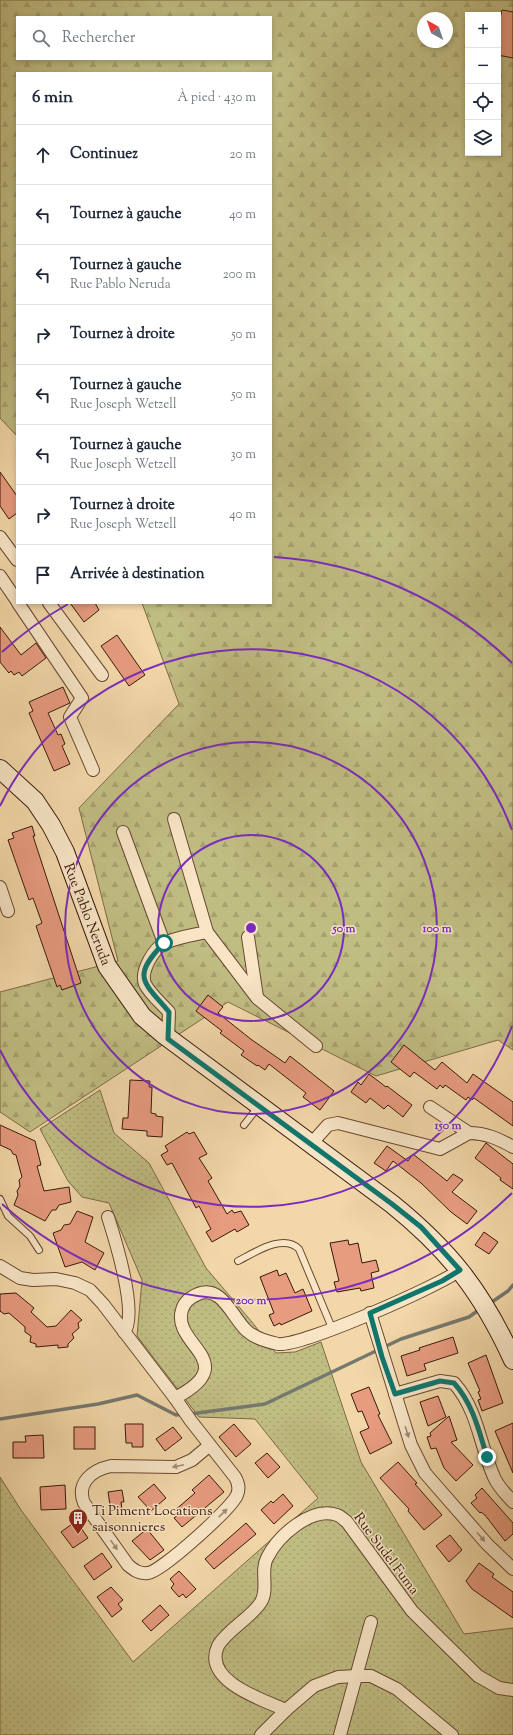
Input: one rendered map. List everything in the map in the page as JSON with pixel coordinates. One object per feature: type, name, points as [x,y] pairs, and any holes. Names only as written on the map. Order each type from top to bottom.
[{"type":"main road","name":"Rue Pablo Neruda","points":[[0,769],[35,801],[51,825],[65,852],[107,966],[142,1016],[168,1039],[421,1227],[460,1270],[486,1307],[513,1360]]},
{"type":"street","points":[[0,537],[16,559]]},
{"type":"street","points":[[0,576],[16,599]]},
{"type":"street","points":[[19,604],[82,698],[70,717],[93,770]]},
{"type":"street","points":[[50,604],[102,675]]},
{"type":"street","points":[[174,819],[207,932],[257,998],[316,1046]]},
{"type":"street","points":[[123,832],[164,943]]},
{"type":"street","points":[[0,887],[8,911]]},
{"type":"street","points":[[168,1039],[169,1012],[149,990],[143,978],[146,965],[164,943],[207,932]]},
{"type":"street","points":[[248,937],[257,998]]},
{"type":"street","points":[[430,1107],[469,1133]]},
{"type":"street","points":[[311,1144],[328,1125],[338,1123],[440,1149],[469,1133],[479,1133],[492,1137],[513,1147]]},
{"type":"street","points":[[108,1217],[116,1244],[128,1298],[128,1323],[124,1332]]},
{"type":"street","points":[[0,1266],[20,1278],[33,1280],[56,1278],[75,1283],[90,1290],[103,1304],[235,1477],[238,1484],[238,1493],[232,1504],[206,1530],[158,1570],[148,1573],[137,1572],[128,1565],[84,1503],[81,1495],[84,1485],[90,1476],[100,1468],[110,1466],[176,1467],[192,1460],[210,1445]]},
{"type":"street","points":[[177,1402],[202,1379],[205,1365],[201,1353],[183,1328],[180,1318],[183,1306],[190,1298],[200,1293],[209,1292],[218,1296],[247,1331],[261,1339],[279,1344],[298,1341],[370,1313],[442,1281],[460,1270]]},
{"type":"street","points":[[370,1313],[382,1357],[414,1453],[425,1473],[487,1544],[513,1569]]},
{"type":"street","points":[[395,1394],[440,1381],[454,1383],[464,1394],[474,1415],[495,1478],[513,1502]]},
{"type":"street","name":"Rue Sudel Fuma","points":[[286,1710],[236,1688],[219,1670],[216,1660],[218,1646],[261,1602],[265,1590],[266,1559],[280,1539],[300,1521],[317,1514],[338,1515],[347,1522],[412,1611],[478,1676],[499,1688],[513,1690]]},
{"type":"street","points":[[340,1735],[371,1622]]},
{"type":"street","points":[[261,1735],[286,1710],[314,1686],[338,1677],[371,1676],[396,1689],[452,1735]]},
{"type":"lane","points":[[244,1125],[259,1106]]},
{"type":"lane","points":[[0,1199],[8,1216],[30,1236],[39,1250]]},
{"type":"lane","points":[[238,1261],[281,1243],[295,1245],[299,1249],[332,1328]]},
{"type":"green space","points":[[0,0],[513,0],[513,1050],[498,1040],[376,1076],[228,1002],[30,1132],[0,1112],[0,992],[118,961],[79,808],[179,704],[142,604],[272,604],[272,72],[16,72],[16,435],[0,418]]},
{"type":"green space","points":[[100,1090],[114,1133],[149,1163],[206,1268],[276,1353],[295,1352],[321,1342],[361,1462],[464,1634],[513,1628],[513,1735],[0,1735],[0,1477],[21,1510],[133,1662],[318,1498],[255,1419],[199,1417],[137,1336],[142,1280],[109,1203],[82,1197],[68,1181],[40,1129]]},
{"type":"building","points":[[502,10],[513,12],[513,58],[501,56]]},
{"type":"building","points":[[0,472],[16,495],[16,514],[9,519],[0,506]]},
{"type":"building","points":[[71,604],[96,604],[99,610],[84,622]]},
{"type":"building","points":[[0,627],[21,655],[36,643],[46,658],[22,676],[19,672],[14,675],[11,671],[9,673],[0,662]]},
{"type":"building","points":[[117,635],[145,675],[129,686],[101,646]]},
{"type":"building","points":[[63,687],[70,703],[48,713],[58,735],[61,734],[65,744],[62,746],[70,764],[54,771],[29,713],[33,711],[29,702]]},
{"type":"building","points":[[32,826],[35,836],[33,836],[81,983],[62,990],[60,985],[57,987],[36,926],[42,923],[33,898],[29,900],[8,840],[14,838],[12,833]]},
{"type":"building","points":[[208,995],[223,1007],[218,1013],[252,1040],[285,1063],[290,1056],[334,1091],[320,1110],[303,1097],[306,1093],[269,1064],[265,1070],[241,1055],[244,1051],[220,1033],[222,1031],[196,1011]]},
{"type":"building","points":[[404,1045],[435,1070],[442,1062],[467,1083],[473,1074],[513,1102],[513,1126],[474,1098],[472,1100],[468,1097],[466,1100],[445,1085],[443,1088],[440,1085],[437,1089],[414,1072],[410,1077],[391,1062]]},
{"type":"building","points":[[369,1074],[412,1105],[403,1117],[388,1105],[384,1109],[370,1098],[366,1103],[351,1092],[358,1082],[361,1085]]},
{"type":"building","points":[[130,1080],[150,1081],[149,1087],[152,1087],[151,1113],[156,1114],[156,1116],[163,1117],[162,1137],[147,1136],[147,1131],[122,1129],[123,1118],[128,1118]]},
{"type":"building","points":[[0,1125],[35,1141],[41,1165],[37,1166],[44,1191],[69,1187],[71,1202],[59,1205],[56,1210],[52,1210],[45,1221],[14,1205],[18,1195],[17,1191],[20,1186],[19,1180],[22,1177],[16,1155],[13,1154],[11,1150],[0,1145]]},
{"type":"building","points":[[187,1132],[189,1134],[194,1132],[207,1154],[199,1158],[212,1178],[208,1181],[227,1214],[232,1210],[234,1213],[241,1211],[249,1225],[237,1232],[235,1229],[212,1242],[206,1232],[211,1229],[199,1206],[196,1208],[172,1163],[167,1165],[161,1155],[168,1151],[165,1146]]},
{"type":"building","points":[[486,1143],[513,1164],[513,1189],[500,1180],[501,1178],[475,1158]]},
{"type":"building","points":[[387,1146],[408,1161],[413,1154],[447,1181],[453,1174],[463,1180],[452,1192],[477,1211],[467,1224],[451,1212],[421,1183],[393,1161],[386,1171],[374,1163]]},
{"type":"building","points":[[77,1211],[93,1217],[85,1242],[104,1253],[95,1270],[82,1262],[65,1267],[53,1233],[61,1230],[64,1225],[70,1224]]},
{"type":"building","points":[[484,1232],[498,1242],[489,1254],[475,1245]]},
{"type":"building","points":[[348,1240],[349,1245],[358,1243],[362,1263],[376,1260],[379,1271],[371,1273],[374,1288],[361,1291],[360,1288],[337,1292],[334,1282],[339,1281],[330,1243]]},
{"type":"building","points":[[277,1270],[279,1276],[286,1273],[295,1293],[303,1289],[312,1311],[281,1325],[280,1323],[274,1326],[269,1315],[274,1313],[260,1277]]},
{"type":"building","points":[[16,1293],[34,1308],[31,1312],[47,1327],[56,1326],[71,1310],[82,1320],[78,1323],[79,1328],[72,1334],[74,1338],[68,1344],[68,1347],[58,1348],[58,1345],[36,1347],[36,1344],[30,1342],[31,1336],[25,1332],[25,1327],[9,1313],[4,1314],[0,1311],[0,1294]]},
{"type":"building","points":[[453,1337],[458,1353],[424,1364],[426,1370],[407,1376],[401,1356],[420,1350],[419,1348]]},
{"type":"building","points":[[486,1355],[503,1403],[482,1411],[478,1400],[481,1399],[478,1392],[480,1391],[468,1363]]},
{"type":"building","points":[[369,1387],[380,1414],[378,1415],[392,1443],[370,1454],[360,1432],[369,1428],[362,1411],[358,1412],[351,1394]]},
{"type":"building","points":[[438,1396],[446,1417],[428,1426],[420,1402]]},
{"type":"building","points":[[449,1416],[457,1440],[451,1442],[473,1465],[456,1481],[444,1468],[436,1448],[431,1449],[427,1437],[431,1436],[430,1433]]},
{"type":"building","points":[[513,1423],[513,1473],[495,1431]]},
{"type":"building","points":[[125,1424],[143,1424],[143,1447],[132,1447],[132,1443],[126,1443]]},
{"type":"building","points":[[234,1424],[251,1444],[236,1457],[219,1437]]},
{"type":"building","points":[[74,1427],[95,1427],[95,1449],[74,1449]]},
{"type":"building","points":[[173,1427],[182,1438],[165,1451],[156,1439]]},
{"type":"building","points":[[43,1435],[44,1458],[13,1458],[13,1442],[26,1442],[25,1436]]},
{"type":"building","points":[[267,1453],[280,1467],[268,1478],[255,1463]]},
{"type":"building","points":[[398,1462],[417,1483],[415,1484],[442,1515],[424,1530],[408,1511],[409,1509],[380,1478]]},
{"type":"building","points":[[209,1475],[224,1492],[182,1527],[174,1518],[178,1515],[174,1511],[195,1493],[192,1490]]},
{"type":"building","points":[[154,1484],[166,1498],[151,1511],[138,1497]]},
{"type":"building","points":[[65,1485],[66,1509],[41,1510],[40,1487]]},
{"type":"building","points":[[482,1488],[513,1523],[513,1534],[505,1541],[485,1515],[481,1512],[480,1513],[471,1503],[477,1498],[475,1495]]},
{"type":"building","points":[[122,1490],[124,1502],[121,1502],[122,1509],[111,1511],[108,1492]]},
{"type":"building","points":[[283,1494],[293,1506],[274,1524],[261,1510],[271,1501],[273,1503]]},
{"type":"building","name":"Ti Piment Locations saisonnieres","points":[[76,1521],[88,1538],[73,1548],[61,1532]]},
{"type":"building","points":[[246,1523],[256,1534],[214,1569],[205,1559]]},
{"type":"building","points":[[147,1529],[164,1550],[150,1560],[132,1541]]},
{"type":"building","points":[[450,1535],[462,1550],[449,1562],[436,1546]]},
{"type":"building","points":[[102,1553],[112,1567],[94,1580],[84,1566]]},
{"type":"building","points":[[479,1563],[494,1574],[492,1577],[513,1592],[513,1618],[472,1589],[466,1581]]},
{"type":"building","points":[[179,1571],[196,1589],[186,1598],[183,1594],[179,1597],[171,1588],[174,1584],[170,1579]]},
{"type":"building","points":[[111,1587],[123,1600],[118,1604],[122,1609],[112,1617],[97,1597]]},
{"type":"building","points":[[160,1605],[169,1615],[151,1631],[142,1621]]},
{"type":"waterway","points":[[489,1304],[508,1291],[513,1285]]},
{"type":"waterway","points":[[190,1414],[265,1404],[401,1339],[469,1317],[480,1309]]},
{"type":"waterway","points":[[0,1419],[98,1404],[137,1395],[176,1415],[183,1414]]},
{"type":"place","name":"Ti Piment Locations saisonnieres","points":[[78,1535]]},
{"type":"route","points":[[164,943],[155,952],[146,965],[143,978],[149,990],[169,1012],[168,1039],[392,1204],[421,1227],[460,1270],[442,1281],[370,1313],[382,1357],[395,1394],[440,1381],[454,1383],[464,1394],[474,1415],[487,1457]]}]
